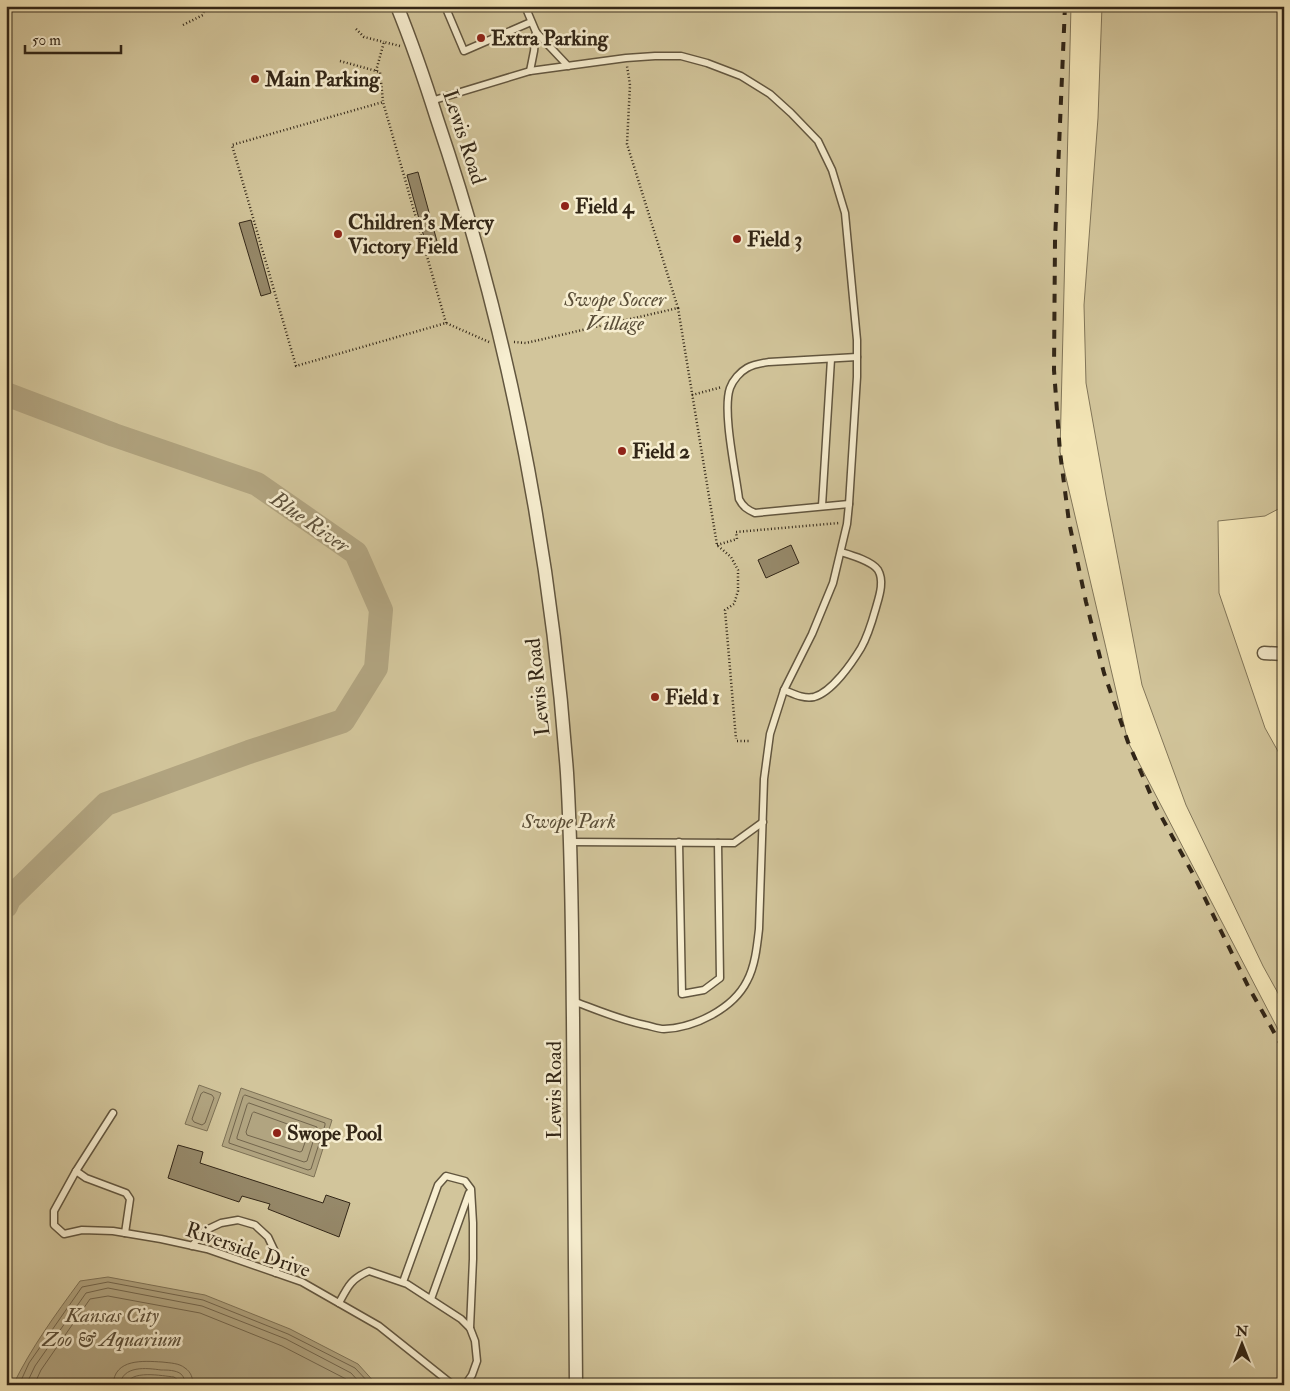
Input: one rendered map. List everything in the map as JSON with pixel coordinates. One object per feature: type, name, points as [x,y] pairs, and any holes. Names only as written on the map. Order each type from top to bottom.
[{"type":"street","name":"Lewis Road","points":[[397,6],[457,179],[481,260],[520,430],[548,592],[567,773],[570,842],[576,1385]]},
{"type":"street","points":[[1264,653],[1284,654]]},
{"type":"lane","points":[[445,6],[464,51],[531,22]]},
{"type":"lane","points":[[525,6],[536,32],[568,66]]},
{"type":"lane","points":[[530,71],[536,32]]},
{"type":"lane","points":[[431,101],[530,71],[655,56],[681,56],[707,63],[741,76],[770,94],[818,141],[832,170],[845,213],[857,340],[847,524],[833,584],[812,634],[784,690],[770,734],[764,779],[759,930],[756,954],[746,982],[731,1002],[710,1017],[688,1025],[663,1029],[629,1022],[573,1001]]},
{"type":"lane","points":[[849,504],[755,513],[742,505],[739,499],[729,430],[728,400],[734,381],[748,367],[756,364],[857,357]]},
{"type":"lane","points":[[822,506],[831,359]]},
{"type":"lane","points":[[784,690],[798,696],[811,697],[822,693],[846,670],[862,647],[872,622],[880,593],[882,576],[877,568],[858,557],[841,552]]},
{"type":"lane","points":[[570,842],[734,843],[763,822]]},
{"type":"lane","points":[[679,842],[682,994],[704,990],[720,978],[718,843]]},
{"type":"lane","points":[[113,1113],[76,1171],[86,1178],[126,1193],[130,1199],[125,1233]]},
{"type":"lane","name":"Riverside Drive","points":[[76,1171],[54,1212],[54,1224],[64,1234],[82,1230],[113,1231],[207,1249],[302,1282],[380,1326],[453,1385]]},
{"type":"lane","points":[[403,1282],[438,1185],[446,1176],[465,1181],[471,1189],[473,1259],[470,1328],[475,1341],[477,1361],[472,1375],[465,1385]]},
{"type":"lane","points":[[431,1299],[471,1189]]},
{"type":"lane","points":[[192,1246],[204,1231],[221,1223],[238,1220],[255,1225],[268,1237],[276,1254],[276,1273]]},
{"type":"lane","points":[[339,1303],[347,1288],[356,1277],[369,1271],[403,1282],[461,1319],[470,1328]]},
{"type":"path","points":[[183,25],[203,15],[206,6]]},
{"type":"path","points":[[356,29],[364,37],[401,46]]},
{"type":"path","points":[[376,71],[384,42]]},
{"type":"path","points":[[340,62],[380,72],[383,102],[446,323]]},
{"type":"path","points":[[627,66],[630,85],[627,144],[678,308],[717,545],[731,557],[738,570],[738,591],[734,604],[725,610],[736,740],[749,741]]},
{"type":"path","points":[[383,102],[232,145],[296,366],[446,323],[490,343]]},
{"type":"path","points":[[514,342],[526,343],[678,308]]},
{"type":"path","points":[[717,545],[737,539],[736,532],[840,523]]},
{"type":"green space","name":"Swope Park","points":[[6,6],[1071,6],[1060,452],[1128,742],[1284,1041],[1284,1385],[6,1385]]},
{"type":"green space","points":[[1102,6],[1284,6],[1284,506],[1265,516],[1218,521],[1219,593],[1265,728],[1284,762],[1284,1004],[1263,966],[1186,805],[1142,685],[1106,496],[1086,383],[1084,305],[1098,118]]},
{"type":"water","points":[[199,1085],[221,1093],[207,1131],[185,1124]]},
{"type":"water","name":"Swope Pool","points":[[241,1088],[332,1120],[314,1177],[222,1146]]},
{"type":"water","name":"Kansas City Zoo & Aquarium","points":[[108,1277],[205,1295],[290,1329],[358,1364],[377,1385],[182,1385],[143,1379],[124,1385],[13,1385],[36,1345],[80,1281]]},
{"type":"building","points":[[418,172],[438,245],[427,248],[407,175]]},
{"type":"building","points":[[251,220],[271,293],[261,296],[239,223]]},
{"type":"building","points":[[791,545],[799,563],[766,578],[758,560]]},
{"type":"building","points":[[178,1145],[203,1152],[200,1163],[323,1203],[326,1195],[350,1203],[339,1237],[268,1209],[270,1204],[242,1196],[239,1202],[168,1178]]},
{"type":"waterway","name":"Blue River","points":[[6,394],[114,435],[257,484],[356,553],[381,610],[376,668],[343,721],[249,752],[106,804],[9,899],[6,906]]},
{"type":"railway","points":[[1065,6],[1055,241],[1054,370],[1060,452],[1069,522],[1086,602],[1104,673],[1128,742],[1156,807],[1193,874],[1248,986],[1284,1050]]},
{"type":"place","name":"Extra Parking","points":[[481,38]]},
{"type":"place","name":"Main Parking","points":[[255,79]]},
{"type":"place","name":"Field 4","points":[[565,206]]},
{"type":"place","name":"Children's Mercy Victory Field","points":[[338,234]]},
{"type":"place","name":"Field 3","points":[[737,239]]},
{"type":"place","name":"Field 2","points":[[622,451]]},
{"type":"place","name":"Field 1","points":[[655,697]]},
{"type":"place","name":"Swope Pool","points":[[277,1133]]},
{"type":"park label","name":"Swope Soccer Village","points":[[615,311]]}]
